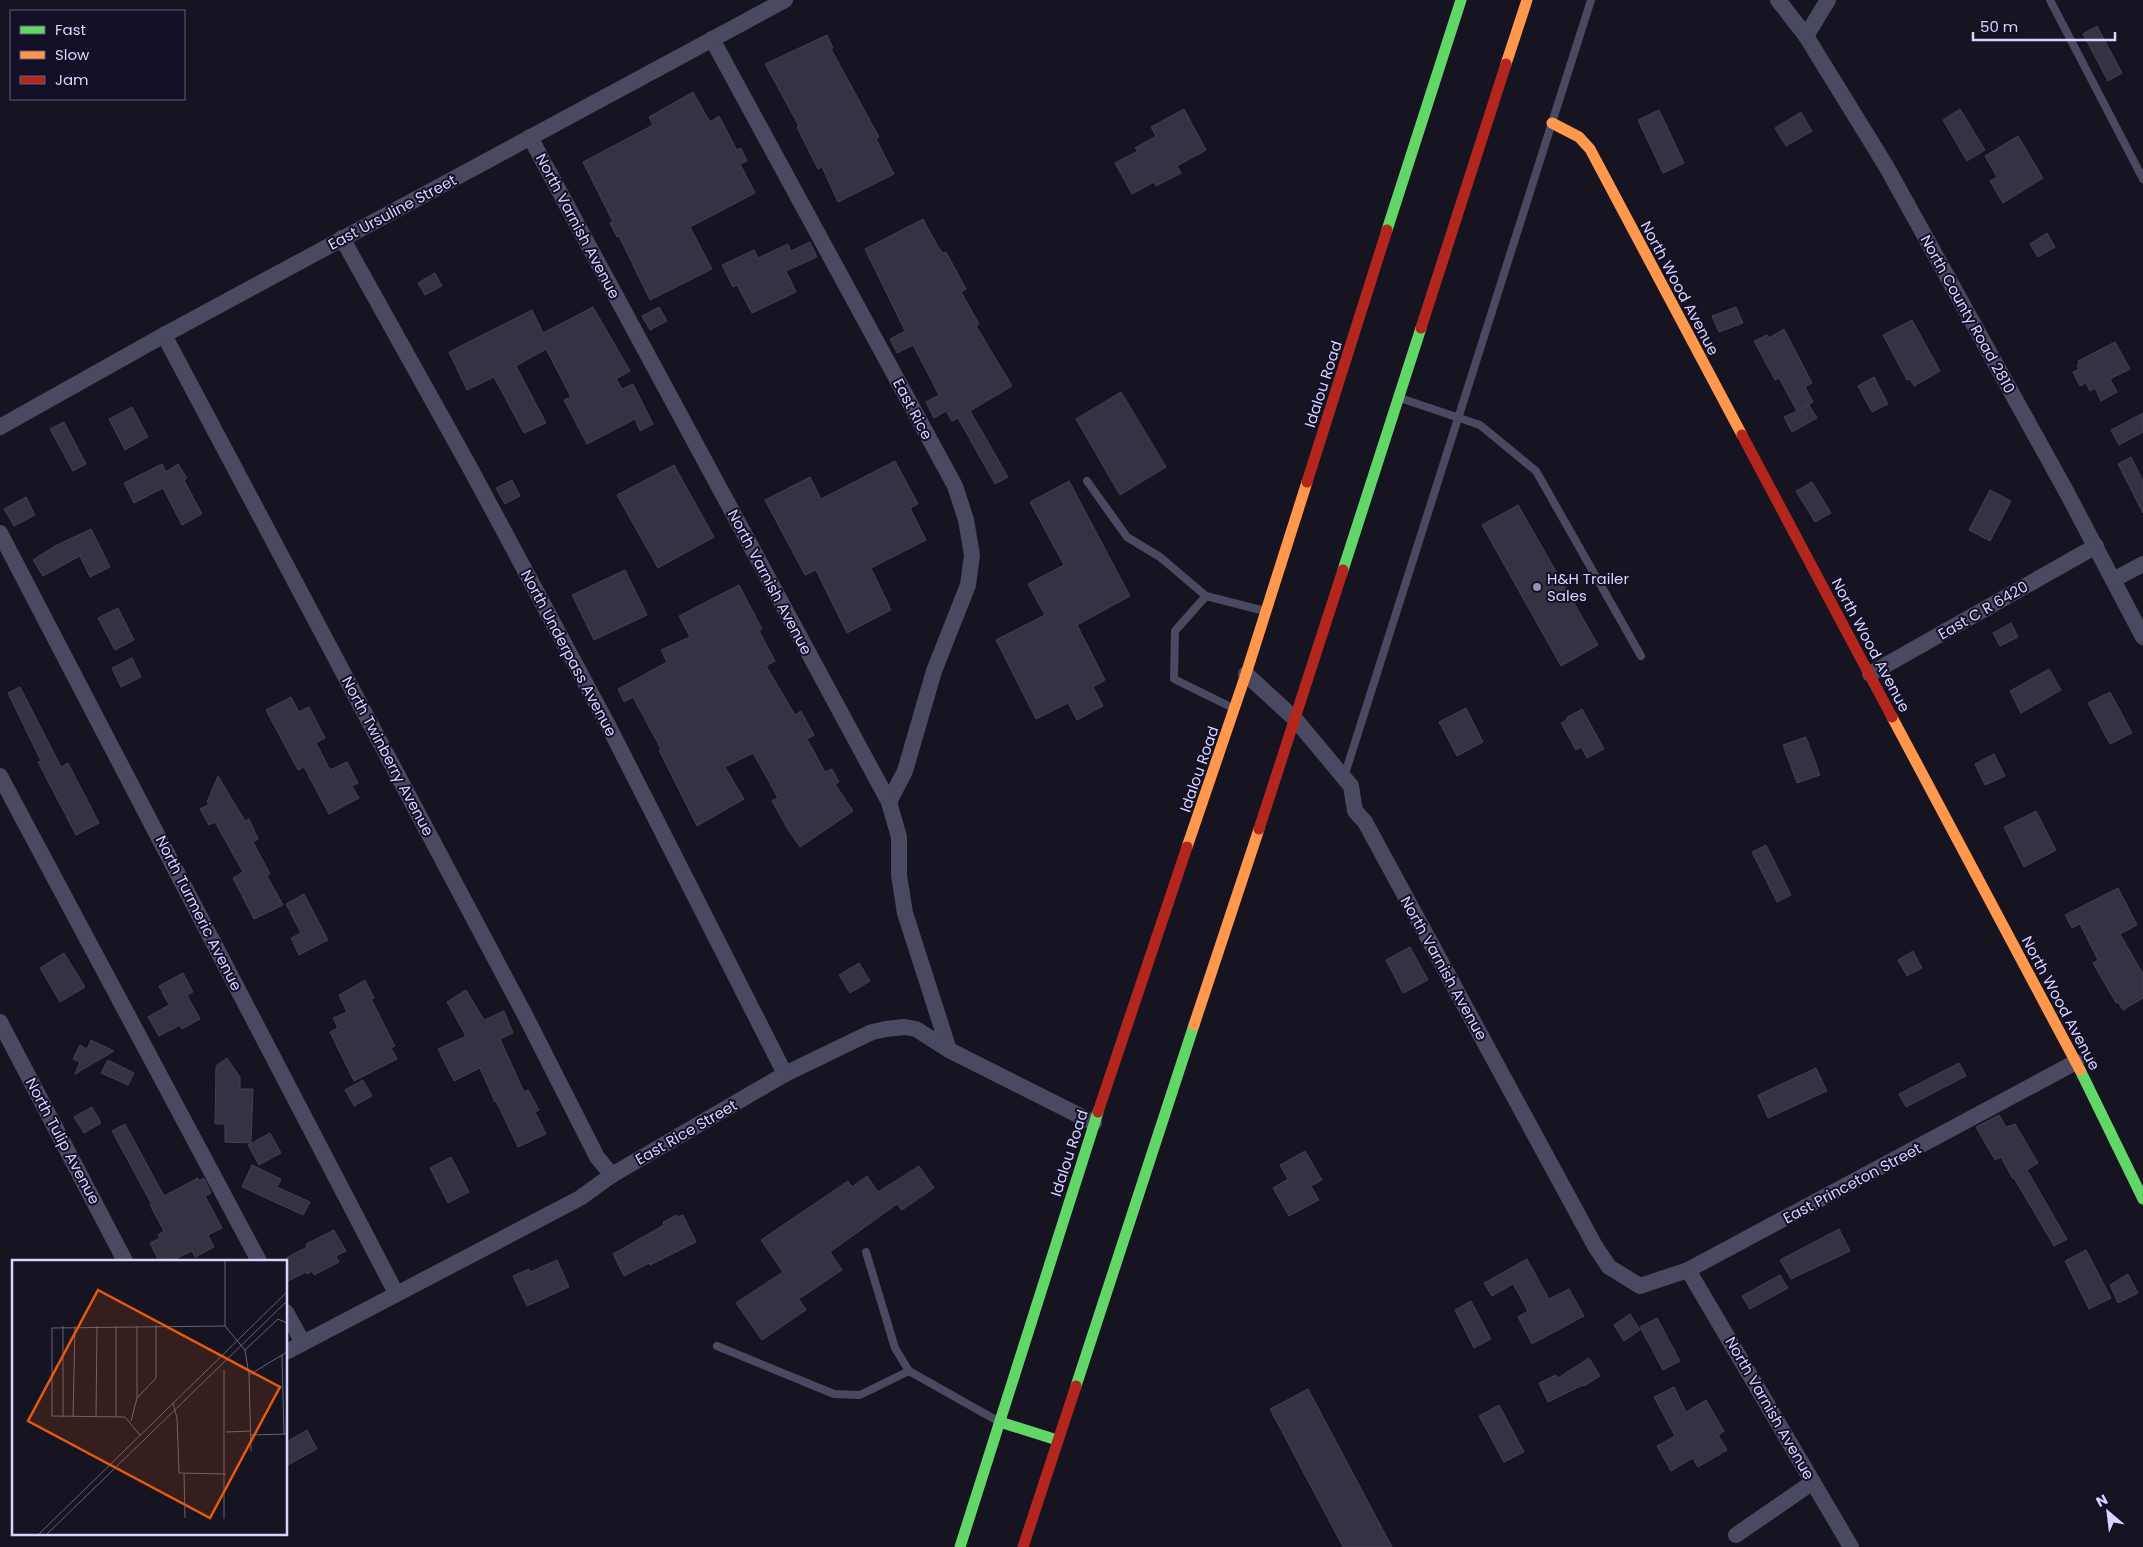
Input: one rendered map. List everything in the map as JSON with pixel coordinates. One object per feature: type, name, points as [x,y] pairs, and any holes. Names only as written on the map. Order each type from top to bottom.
[{"type":"main road","name":"Idalou Road","points":[[960,1547],[1094,1123],[1267,611],[1461,0]]},
{"type":"main road","points":[[1023,1547],[1295,718],[1527,0]]},
{"type":"main road","name":"North Wood Avenue","points":[[1552,124],[1579,136],[1590,149],[2076,1062],[2143,1199]]},
{"type":"main road","points":[[1000,1422],[1057,1440]]},
{"type":"street","name":"East Ursuline Street","points":[[0,427],[342,238],[785,0]]},
{"type":"street","name":"North County Road 2810","points":[[1778,0],[1806,36],[1886,166],[2096,546],[2143,637]]},
{"type":"street","points":[[1806,36],[1828,0]]},
{"type":"street","name":"East Rice","points":[[712,39],[955,486],[966,520],[972,555],[968,585],[934,671],[905,771],[889,802]]},
{"type":"street","name":"North Varnish Avenue","points":[[530,137],[889,802],[899,837],[900,876],[906,913],[949,1050]]},
{"type":"street","name":"North Underpass Avenue","points":[[342,238],[469,466],[609,727],[785,1074]]},
{"type":"street","name":"North Twinberry Avenue","points":[[164,335],[522,1008],[597,1157],[612,1176]]},
{"type":"street","name":"North Turmeric Avenue","points":[[0,534],[37,601],[396,1293]]},
{"type":"street","name":"East C R 6420","points":[[1870,674],[2096,546]]},
{"type":"street","points":[[2113,580],[2143,564]]},
{"type":"street","name":"North Varnish Avenue","points":[[1246,674],[1295,718],[1351,786],[1355,811],[1364,822],[1379,848],[1595,1246],[1609,1266],[1624,1276]]},
{"type":"street","points":[[0,776],[258,1260]]},
{"type":"street","name":"North Tulip Avenue","points":[[0,1022],[124,1260]]},
{"type":"street","name":"East Rice Street","points":[[288,1351],[580,1198],[612,1176],[785,1074],[872,1032],[905,1027],[916,1029],[949,1050],[1094,1123]]},
{"type":"street","name":"East Princeton Street","points":[[1624,1276],[1640,1286],[1688,1270],[2076,1062]]},
{"type":"street","name":"North Varnish Avenue","points":[[1688,1270],[1851,1547]]},
{"type":"street","points":[[288,1316],[303,1343]]},
{"type":"street","points":[[1736,1535],[1813,1482]]},
{"type":"lane","points":[[1344,777],[1591,0]]},
{"type":"lane","points":[[2050,0],[2143,179]]},
{"type":"lane","points":[[1399,397],[1480,425],[1536,471],[1641,656]]},
{"type":"lane","points":[[1087,481],[1127,537],[1160,557],[1206,596],[1267,611]]},
{"type":"lane","points":[[1206,596],[1174,632],[1174,679],[1235,709]]},
{"type":"lane","points":[[866,1252],[895,1348],[909,1371],[1000,1422]]},
{"type":"lane","points":[[717,1346],[834,1394],[860,1394],[909,1371]]},
{"type":"building","points":[[2097,26],[2122,73],[2108,81],[2083,34]]},
{"type":"building","points":[[827,35],[833,48],[831,49],[879,137],[876,139],[894,174],[838,202],[822,167],[818,169],[797,127],[799,126],[765,64]]},
{"type":"building","points":[[693,92],[710,122],[719,116],[737,150],[741,148],[747,161],[740,164],[755,193],[690,227],[712,269],[650,300],[619,236],[617,237],[610,223],[613,222],[583,162],[653,125],[649,117]]},
{"type":"building","points":[[1184,109],[1206,150],[1177,166],[1181,173],[1156,186],[1154,182],[1132,194],[1115,163],[1138,151],[1135,148],[1156,136],[1151,127]]},
{"type":"building","points":[[1960,109],[1985,150],[1967,161],[1943,120]]},
{"type":"building","points":[[1659,110],[1684,163],[1663,173],[1638,120]]},
{"type":"building","points":[[1801,112],[1812,131],[1786,146],[1775,128]]},
{"type":"building","points":[[2018,136],[2043,178],[2003,203],[1990,181],[1997,177],[1985,156]]},
{"type":"building","points":[[923,219],[938,247],[943,253],[946,252],[966,289],[961,292],[979,324],[976,326],[1012,386],[970,411],[1008,477],[995,484],[958,418],[952,421],[946,411],[934,418],[926,402],[939,395],[913,345],[897,353],[890,339],[905,331],[865,249]]},
{"type":"building","points":[[2047,233],[2055,247],[2038,257],[2030,244]]},
{"type":"building","points":[[810,242],[817,257],[786,271],[796,292],[752,313],[737,285],[733,287],[722,265],[754,250],[758,258],[788,244],[791,251]]},
{"type":"building","points":[[435,273],[442,286],[425,295],[418,283]]},
{"type":"building","points":[[593,307],[630,371],[616,379],[622,389],[633,384],[653,424],[640,431],[635,419],[587,444],[564,400],[571,397],[546,349],[516,366],[546,423],[524,433],[494,377],[467,390],[449,352],[532,310],[543,333]]},
{"type":"building","points":[[659,307],[667,321],[650,330],[642,316]]},
{"type":"building","points":[[1736,307],[1743,323],[1719,332],[1712,316]]},
{"type":"building","points":[[1912,320],[1940,371],[1914,386],[1910,379],[1907,380],[1883,335]]},
{"type":"building","points":[[1784,329],[1812,383],[1805,387],[1813,402],[1797,411],[1779,378],[1775,380],[1754,341],[1767,335],[1769,338]]},
{"type":"building","points":[[2115,342],[2130,369],[2110,379],[2117,392],[2101,401],[2095,388],[2090,391],[2086,383],[2080,386],[2073,372],[2079,369],[2078,361]]},
{"type":"building","points":[[1874,377],[1888,404],[1872,412],[1858,386]]},
{"type":"building","points":[[1121,392],[1166,467],[1120,495],[1076,419]]},
{"type":"building","points":[[1809,405],[1817,418],[1792,432],[1784,417]]},
{"type":"building","points":[[132,407],[148,437],[125,450],[109,419]]},
{"type":"building","points":[[2143,413],[2143,432],[2119,445],[2111,430]]},
{"type":"building","points":[[64,422],[86,464],[73,471],[50,429]]},
{"type":"building","points":[[2131,457],[2143,481],[2143,513],[2118,464]]},
{"type":"building","points":[[895,461],[918,504],[910,508],[926,540],[871,568],[891,610],[847,633],[816,570],[805,575],[765,500],[810,477],[821,499]]},
{"type":"building","points":[[162,464],[166,472],[178,464],[187,478],[184,480],[202,514],[182,525],[163,488],[134,503],[124,483]]},
{"type":"building","points":[[674,465],[714,537],[658,568],[617,495]]},
{"type":"building","points":[[512,480],[520,496],[505,504],[496,488]]},
{"type":"building","points":[[1069,481],[1130,596],[1077,625],[1105,680],[1093,687],[1103,706],[1077,720],[1068,703],[1036,719],[996,640],[1045,615],[1028,584],[1064,565],[1030,502]]},
{"type":"building","points":[[1812,482],[1831,513],[1815,522],[1796,491]]},
{"type":"building","points":[[1990,490],[2011,501],[1990,541],[1969,530]]},
{"type":"building","points":[[26,497],[35,515],[14,526],[4,509]]},
{"type":"building","points":[[1518,505],[1598,645],[1561,666],[1482,525]]},
{"type":"building","points":[[91,529],[110,567],[90,577],[80,556],[43,576],[33,560],[55,546]]},
{"type":"building","points":[[625,570],[647,615],[594,640],[572,595]]},
{"type":"building","points":[[739,585],[762,629],[759,631],[775,661],[766,666],[795,715],[801,711],[814,735],[807,739],[825,772],[832,769],[839,782],[835,784],[853,811],[800,847],[772,801],[778,798],[753,753],[725,767],[744,799],[697,826],[659,750],[661,749],[633,697],[624,702],[618,689],[667,662],[661,650],[690,637],[679,616]]},
{"type":"building","points":[[118,608],[134,640],[115,650],[98,618]]},
{"type":"building","points":[[2011,623],[2018,637],[2000,646],[1993,633]]},
{"type":"building","points":[[132,658],[141,677],[121,687],[112,668]]},
{"type":"building","points":[[2049,669],[2061,690],[2021,713],[2010,691]]},
{"type":"building","points":[[20,687],[61,767],[68,763],[99,823],[76,835],[38,762],[41,761],[8,693]]},
{"type":"building","points":[[2110,692],[2132,733],[2110,744],[2088,703]]},
{"type":"building","points":[[291,697],[299,712],[309,707],[325,738],[316,743],[330,770],[347,762],[358,783],[352,786],[359,798],[329,814],[304,767],[298,770],[266,710]]},
{"type":"building","points":[[1466,708],[1483,742],[1457,756],[1439,722]]},
{"type":"building","points":[[1582,709],[1604,749],[1587,758],[1581,747],[1576,750],[1561,723]]},
{"type":"building","points":[[1806,737],[1820,775],[1797,783],[1783,745]]},
{"type":"building","points":[[1994,754],[2005,776],[1985,785],[1975,764]]},
{"type":"building","points":[[218,776],[245,821],[249,819],[258,839],[253,842],[270,874],[267,876],[283,905],[254,919],[233,878],[243,872],[215,822],[209,825],[200,809],[209,804],[207,802]]},
{"type":"building","points":[[2036,811],[2056,850],[2024,867],[2004,827]]},
{"type":"building","points":[[1766,845],[1791,895],[1777,902],[1752,852]]},
{"type":"building","points":[[2118,888],[2137,925],[2120,934],[2143,974],[2143,998],[2123,1010],[2118,1002],[2116,1003],[2093,963],[2098,960],[2080,924],[2072,928],[2065,915]]},
{"type":"building","points":[[304,894],[328,940],[299,955],[291,938],[301,933],[286,904]]},
{"type":"building","points":[[1410,947],[1428,980],[1403,993],[1386,960]]},
{"type":"building","points":[[1913,951],[1922,968],[1907,976],[1898,960]]},
{"type":"building","points":[[64,953],[85,987],[60,1002],[40,968]]},
{"type":"building","points":[[859,963],[870,981],[850,993],[839,975]]},
{"type":"building","points":[[183,973],[193,992],[187,995],[200,1019],[182,1029],[180,1025],[159,1036],[148,1017],[169,1005],[159,986]]},
{"type":"building","points":[[365,980],[374,998],[371,999],[395,1046],[391,1048],[397,1059],[354,1081],[330,1032],[338,1028],[333,1018],[347,1012],[339,995]]},
{"type":"building","points":[[466,990],[484,1020],[504,1011],[513,1033],[500,1039],[524,1092],[528,1090],[539,1110],[535,1112],[546,1134],[518,1147],[480,1068],[454,1081],[438,1049],[466,1036],[447,1002]]},
{"type":"building","points":[[91,1040],[114,1051],[75,1074],[80,1062],[73,1059],[80,1045],[87,1049]]},
{"type":"building","points":[[227,1058],[240,1077],[240,1089],[253,1089],[251,1143],[225,1142],[225,1124],[215,1124],[216,1066]]},
{"type":"building","points":[[108,1060],[134,1073],[128,1085],[101,1073]]},
{"type":"building","points":[[1959,1063],[1966,1076],[1906,1107],[1899,1094]]},
{"type":"building","points":[[1816,1068],[1827,1091],[1768,1118],[1758,1095]]},
{"type":"building","points":[[363,1080],[372,1096],[354,1106],[345,1090]]},
{"type":"building","points":[[92,1107],[101,1123],[84,1133],[74,1117]]},
{"type":"building","points":[[1999,1115],[2006,1127],[2015,1124],[2038,1163],[2027,1170],[2067,1239],[2054,1246],[2001,1157],[1995,1160],[1976,1127]]},
{"type":"building","points":[[125,1124],[164,1196],[198,1178],[199,1181],[204,1178],[211,1193],[205,1196],[222,1228],[208,1235],[214,1247],[195,1257],[192,1251],[173,1260],[158,1260],[150,1243],[160,1238],[158,1235],[164,1231],[112,1131]]},
{"type":"building","points":[[270,1133],[281,1153],[259,1165],[248,1145]]},
{"type":"building","points":[[1305,1151],[1322,1180],[1311,1186],[1319,1200],[1289,1216],[1273,1188],[1288,1179],[1280,1165]]},
{"type":"building","points":[[451,1157],[469,1192],[448,1203],[430,1168]]},
{"type":"building","points":[[252,1165],[281,1179],[277,1187],[310,1202],[303,1215],[242,1187]]},
{"type":"building","points":[[919,1166],[934,1188],[902,1210],[897,1204],[830,1252],[842,1270],[799,1299],[806,1310],[762,1340],[736,1303],[783,1272],[761,1240],[848,1181],[852,1187],[867,1176],[878,1192]]},
{"type":"building","points":[[677,1215],[678,1217],[683,1215],[696,1242],[624,1276],[613,1254],[664,1225],[663,1222]]},
{"type":"building","points":[[1839,1229],[1850,1251],[1791,1279],[1780,1260]]},
{"type":"building","points":[[334,1230],[346,1251],[336,1256],[339,1262],[314,1275],[312,1271],[307,1274],[306,1272],[288,1281],[288,1260],[286,1258],[307,1247],[306,1244]]},
{"type":"building","points":[[2086,1250],[2111,1298],[2089,1309],[2065,1261]]},
{"type":"building","points":[[1527,1259],[1549,1299],[1569,1289],[1584,1316],[1532,1344],[1518,1317],[1528,1311],[1513,1284],[1492,1296],[1484,1283]]},
{"type":"building","points":[[557,1260],[569,1287],[527,1306],[513,1276],[529,1269],[530,1272]]},
{"type":"building","points":[[2128,1274],[2138,1293],[2118,1303],[2110,1285]]},
{"type":"building","points":[[1780,1275],[1788,1288],[1750,1309],[1742,1296]]},
{"type":"building","points":[[1471,1301],[1491,1339],[1474,1348],[1455,1310]]},
{"type":"building","points":[[1630,1314],[1640,1330],[1624,1341],[1614,1325]]},
{"type":"building","points":[[1657,1318],[1680,1361],[1663,1370],[1640,1327]]},
{"type":"building","points":[[1589,1358],[1600,1376],[1584,1386],[1548,1402],[1539,1383],[1556,1375],[1558,1378]]},
{"type":"building","points":[[1674,1387],[1686,1412],[1706,1400],[1724,1431],[1718,1435],[1727,1450],[1698,1467],[1693,1458],[1671,1471],[1657,1446],[1675,1436],[1654,1397]]},
{"type":"building","points":[[1308,1389],[1392,1547],[1343,1547],[1270,1409]]},
{"type":"building","points":[[1499,1405],[1524,1452],[1504,1462],[1479,1416]]},
{"type":"building","points":[[307,1430],[317,1449],[288,1465],[288,1441]]},
{"type":"traffic: fast","points":[[1387,230],[1461,0]]},
{"type":"traffic: fast","points":[[1343,570],[1421,328]]},
{"type":"traffic: fast","points":[[1076,1386],[1194,1025]]},
{"type":"traffic: fast","points":[[2080,1070],[2143,1199]]},
{"type":"traffic: fast","points":[[960,1547],[1098,1112]]},
{"type":"traffic: fast","points":[[1000,1422],[1057,1440]]},
{"type":"traffic: slow","points":[[1506,64],[1527,0]]},
{"type":"traffic: slow","points":[[1552,123],[1579,137],[1590,149],[1742,435]]},
{"type":"traffic: slow","points":[[1187,847],[1246,674],[1307,482]]},
{"type":"traffic: slow","points":[[1892,717],[2080,1070]]},
{"type":"traffic: slow","points":[[1194,1025],[1259,829]]},
{"type":"traffic: jam","points":[[1421,328],[1506,64]]},
{"type":"traffic: jam","points":[[1307,482],[1387,230]]},
{"type":"traffic: jam","points":[[1742,435],[1892,717]]},
{"type":"traffic: jam","points":[[1259,829],[1343,570]]},
{"type":"traffic: jam","points":[[1098,1112],[1187,847]]},
{"type":"traffic: jam","points":[[1023,1547],[1076,1386]]},
{"type":"place","name":"H&H Trailer Sales","points":[[1537,587]]}]
